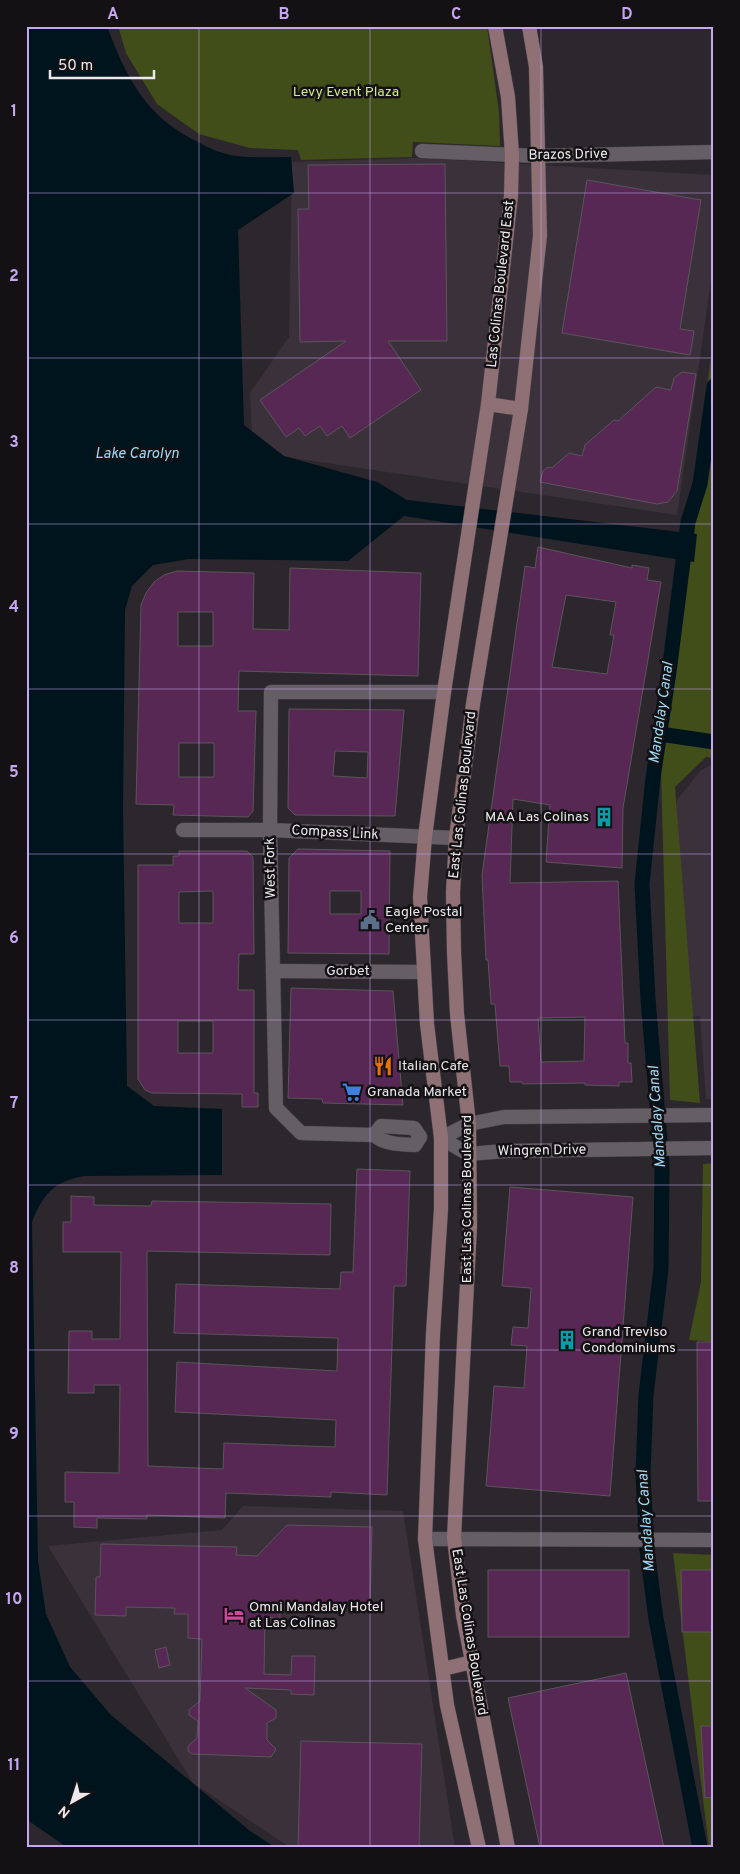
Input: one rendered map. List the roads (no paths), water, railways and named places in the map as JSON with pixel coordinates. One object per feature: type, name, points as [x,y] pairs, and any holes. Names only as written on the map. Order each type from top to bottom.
[{"type":"main road","name":"Las Colinas Boulevard East","points":[[467,542],[488,404],[510,196],[512,155],[508,98],[495,26]]},
{"type":"main road","points":[[488,404],[521,409],[540,236],[540,156],[536,67],[529,26]]},
{"type":"main road","name":"East Las Colinas Boulevard","points":[[508,1848],[472,1662],[459,1584],[454,1538],[470,1226],[469,1124],[454,952],[456,838],[473,704],[521,409]]},
{"type":"main road","name":"East Las Colinas Boulevard","points":[[467,542],[444,692],[425,837],[420,898],[422,972],[441,1138],[441,1209],[433,1334],[425,1539],[434,1622],[443,1669],[447,1705],[478,1848]]},
{"type":"main road","points":[[443,1669],[472,1662]]},
{"type":"street","name":"Brazos Drive","points":[[422,151],[540,156],[714,152]]},
{"type":"street","name":"West Fork","points":[[441,1138],[420,1137],[414,1128],[396,1125],[381,1126],[374,1135],[301,1133],[276,1108],[270,830],[271,692],[444,692]]},
{"type":"street","name":"Compass Link","points":[[183,830],[270,830],[456,838]]},
{"type":"street","name":"Gorbet","points":[[273,970],[422,972]]},
{"type":"street","points":[[441,1138],[469,1124],[504,1117],[714,1115]]},
{"type":"street","points":[[441,1138],[468,1154]]},
{"type":"street","name":"Wingren Drive","points":[[468,1154],[505,1151],[714,1148]]},
{"type":"street","points":[[425,1539],[711,1540]]},
{"type":"water","name":"Lake Carolyn","points":[[26,26],[107,26],[122,63],[140,95],[165,121],[180,132],[213,150],[231,155],[291,157],[294,193],[238,230],[244,425],[284,456],[377,482],[407,500],[697,534],[694,562],[404,516],[348,561],[189,559],[153,565],[132,586],[125,610],[123,808],[127,1086],[154,1106],[222,1109],[222,1175],[85,1176],[74,1178],[65,1181],[51,1190],[45,1196],[36,1212],[32,1222],[38,1561],[46,1614],[70,1667],[111,1715],[250,1831],[276,1848],[68,1848],[26,1819]]},
{"type":"waterway","name":"Mandalay Canal","points":[[700,1848],[656,1619],[647,1550],[643,1474],[646,1395],[661,1269],[662,1164],[648,999],[642,884],[653,778],[688,522],[700,484],[714,386]]},
{"type":"waterway","points":[[660,734],[714,742]]},
{"type":"place","name":"MAA Las Colinas","points":[[604,817]]},
{"type":"place","name":"Eagle Postal Center","points":[[370,920]]},
{"type":"place","name":"Italian Cafe","points":[[383,1066]]},
{"type":"place","name":"Granada Market","points":[[352,1092]]},
{"type":"place","name":"Grand Treviso Condominiums","points":[[567,1340]]},
{"type":"place","name":"Omni Mandalay Hotel at Las Colinas","points":[[234,1615]]},
{"type":"park label","name":"Levy Event Plaza","points":[[346,92]]}]
